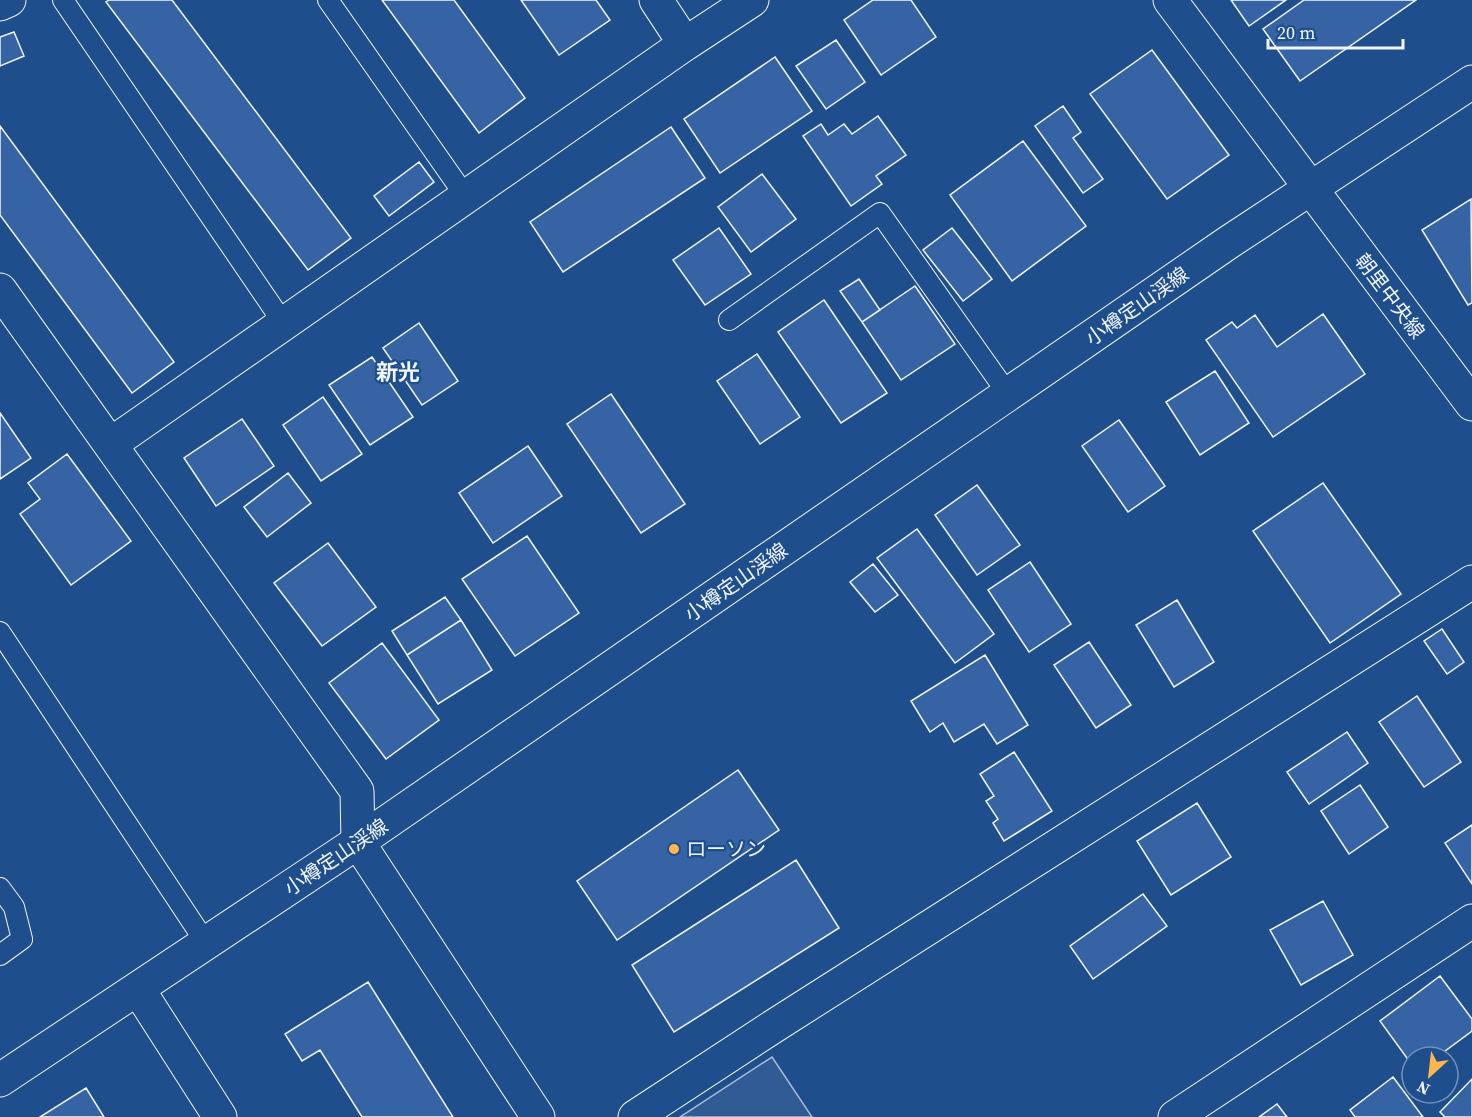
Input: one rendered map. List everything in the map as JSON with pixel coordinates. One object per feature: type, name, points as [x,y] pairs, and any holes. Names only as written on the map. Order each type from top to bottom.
[{"type":"street","points":[[0,4],[9,0]]},
{"type":"street","points":[[656,0],[685,44]]},
{"type":"street","points":[[111,444],[685,44],[752,0]]},
{"type":"street","name":"朝里中央線","points":[[1170,0],[1472,404]]},
{"type":"street","name":"小樽定山渓線","points":[[0,1080],[358,842],[1309,188],[1472,82]]},
{"type":"street","points":[[0,290],[357,791],[358,842],[538,1117]]},
{"type":"street","points":[[635,1117],[774,1026],[1472,582]]},
{"type":"street","points":[[1178,1116],[1472,921]]},
{"type":"street","points":[[138,989],[220,1117]]},
{"type":"lane","points":[[63,0],[284,324]]},
{"type":"lane","points":[[328,0],[466,197]]},
{"type":"lane","points":[[729,320],[880,213],[1008,394]]},
{"type":"lane","points":[[0,632],[206,943]]},
{"type":"lane","points":[[0,888],[14,907],[22,939],[0,954]]},
{"type":"shaded area","points":[[772,1057],[812,1117],[680,1117]]},
{"type":"building","points":[[109,0],[172,0],[351,238],[308,270],[106,2]]},
{"type":"building","points":[[382,0],[454,0],[525,98],[479,133]]},
{"type":"building","points":[[521,0],[596,0],[610,20],[559,55]]},
{"type":"building","points":[[873,0],[911,0],[936,37],[881,75],[844,20]]},
{"type":"building","points":[[1231,0],[1286,0],[1249,26]]},
{"type":"building","points":[[1304,0],[1416,0],[1300,81],[1263,29]]},
{"type":"building","points":[[14,32],[24,56],[0,66],[0,37]]},
{"type":"building","points":[[836,40],[865,82],[826,109],[796,66]]},
{"type":"building","points":[[1152,50],[1229,155],[1167,199],[1090,94]]},
{"type":"building","points":[[775,57],[812,111],[720,173],[684,119]]},
{"type":"building","points":[[1063,106],[1081,132],[1073,138],[1103,179],[1083,193],[1035,126]]},
{"type":"building","points":[[878,116],[906,155],[876,176],[882,184],[851,206],[803,136],[821,124],[828,135],[844,124],[852,134]]},
{"type":"building","points":[[0,126],[174,362],[132,393],[0,215]]},
{"type":"building","points":[[671,127],[705,178],[563,272],[530,222]]},
{"type":"building","points":[[1023,141],[1086,226],[1012,281],[950,195]]},
{"type":"building","points":[[419,162],[434,182],[389,216],[374,196]]},
{"type":"building","points":[[762,174],[796,219],[751,252],[718,207]]},
{"type":"building","points":[[1471,199],[1472,303],[1468,305],[1422,230]]},
{"type":"building","points":[[719,228],[751,274],[705,305],[673,260]]},
{"type":"building","points":[[952,228],[992,279],[963,301],[923,250]]},
{"type":"building","points":[[859,279],[880,310],[862,322],[840,291]]},
{"type":"building","points":[[915,286],[955,344],[901,380],[862,322]]},
{"type":"building","points":[[824,300],[887,393],[841,423],[778,332]]},
{"type":"building","points":[[1323,314],[1365,374],[1273,437],[1206,340],[1232,322],[1237,328],[1255,315],[1277,347]]},
{"type":"building","points":[[419,323],[458,381],[422,405],[383,348]]},
{"type":"building","points":[[757,354],[800,417],[760,444],[717,381]]},
{"type":"building","points":[[372,357],[413,417],[370,445],[329,385]]},
{"type":"building","points":[[1215,371],[1249,423],[1200,455],[1166,402]]},
{"type":"building","points":[[611,394],[685,504],[641,533],[567,424]]},
{"type":"building","points":[[323,397],[362,454],[321,481],[283,425]]},
{"type":"building","points":[[0,413],[31,458],[0,479]]},
{"type":"building","points":[[242,419],[274,466],[216,506],[184,458]]},
{"type":"building","points":[[1119,420],[1165,486],[1128,512],[1082,446]]},
{"type":"building","points":[[528,446],[562,496],[493,543],[459,493]]},
{"type":"building","points":[[67,454],[131,541],[71,585],[20,514],[40,499],[28,483]]},
{"type":"building","points":[[288,473],[311,503],[267,537],[244,507]]},
{"type":"building","points":[[1323,483],[1401,594],[1330,643],[1253,531]]},
{"type":"building","points":[[977,485],[1020,545],[977,575],[935,515]]},
{"type":"building","points":[[917,529],[994,634],[955,663],[877,558]]},
{"type":"building","points":[[527,536],[579,613],[515,656],[462,579]]},
{"type":"building","points":[[328,543],[376,607],[322,646],[274,583]]},
{"type":"building","points":[[1030,562],[1071,624],[1029,652],[988,590]]},
{"type":"building","points":[[873,564],[898,595],[875,612],[850,582]]},
{"type":"building","points":[[445,597],[461,620],[407,655],[392,631]]},
{"type":"building","points":[[1177,600],[1214,662],[1174,687],[1136,625]]},
{"type":"building","points":[[461,620],[492,670],[438,704],[407,655]]},
{"type":"building","points":[[1442,629],[1464,662],[1447,674],[1424,641]]},
{"type":"building","points":[[1089,642],[1131,705],[1096,728],[1054,665]]},
{"type":"building","points":[[382,643],[439,720],[386,759],[329,683]]},
{"type":"building","points":[[985,655],[1028,725],[997,744],[984,724],[954,742],[943,723],[930,732],[911,701]]},
{"type":"building","points":[[1417,696],[1461,762],[1424,787],[1379,722]]},
{"type":"building","points":[[1347,732],[1368,763],[1309,804],[1287,772]]},
{"type":"building","points":[[1014,752],[1052,811],[1004,841],[993,823],[998,819],[986,801],[994,796],[980,774]]},
{"type":"building","points":[[738,770],[779,830],[617,940],[577,881]]},
{"type":"building","points":[[1360,785],[1388,827],[1349,854],[1321,811]]},
{"type":"building","points":[[1197,803],[1231,857],[1171,895],[1137,841]]},
{"type":"building","points":[[1472,825],[1472,884],[1445,843]]},
{"type":"building","points":[[796,860],[839,928],[674,1032],[632,965]]},
{"type":"building","points":[[1143,894],[1167,926],[1093,979],[1070,946]]},
{"type":"building","points":[[1323,901],[1353,955],[1301,985],[1270,930]]},
{"type":"building","points":[[1440,976],[1472,1019],[1472,1031],[1453,1045],[1400,1045],[1400,1048],[1380,1021]]},
{"type":"building","points":[[368,982],[453,1117],[362,1117],[320,1050],[302,1061],[285,1034]]},
{"type":"building","points":[[1393,1077],[1400,1086],[1400,1105],[1414,1105],[1423,1117],[1355,1117],[1350,1110]]},
{"type":"building","points":[[1472,1079],[1472,1117],[1445,1117],[1440,1112],[1447,1105],[1460,1105],[1460,1091]]},
{"type":"building","points":[[86,1088],[104,1117],[40,1117]]},
{"type":"building","points":[[1277,1104],[1287,1117],[1259,1117]]},
{"type":"place","name":"ローソン","points":[[674,849]]},
{"type":"district","name":"新光","points":[[398,372]]}]
